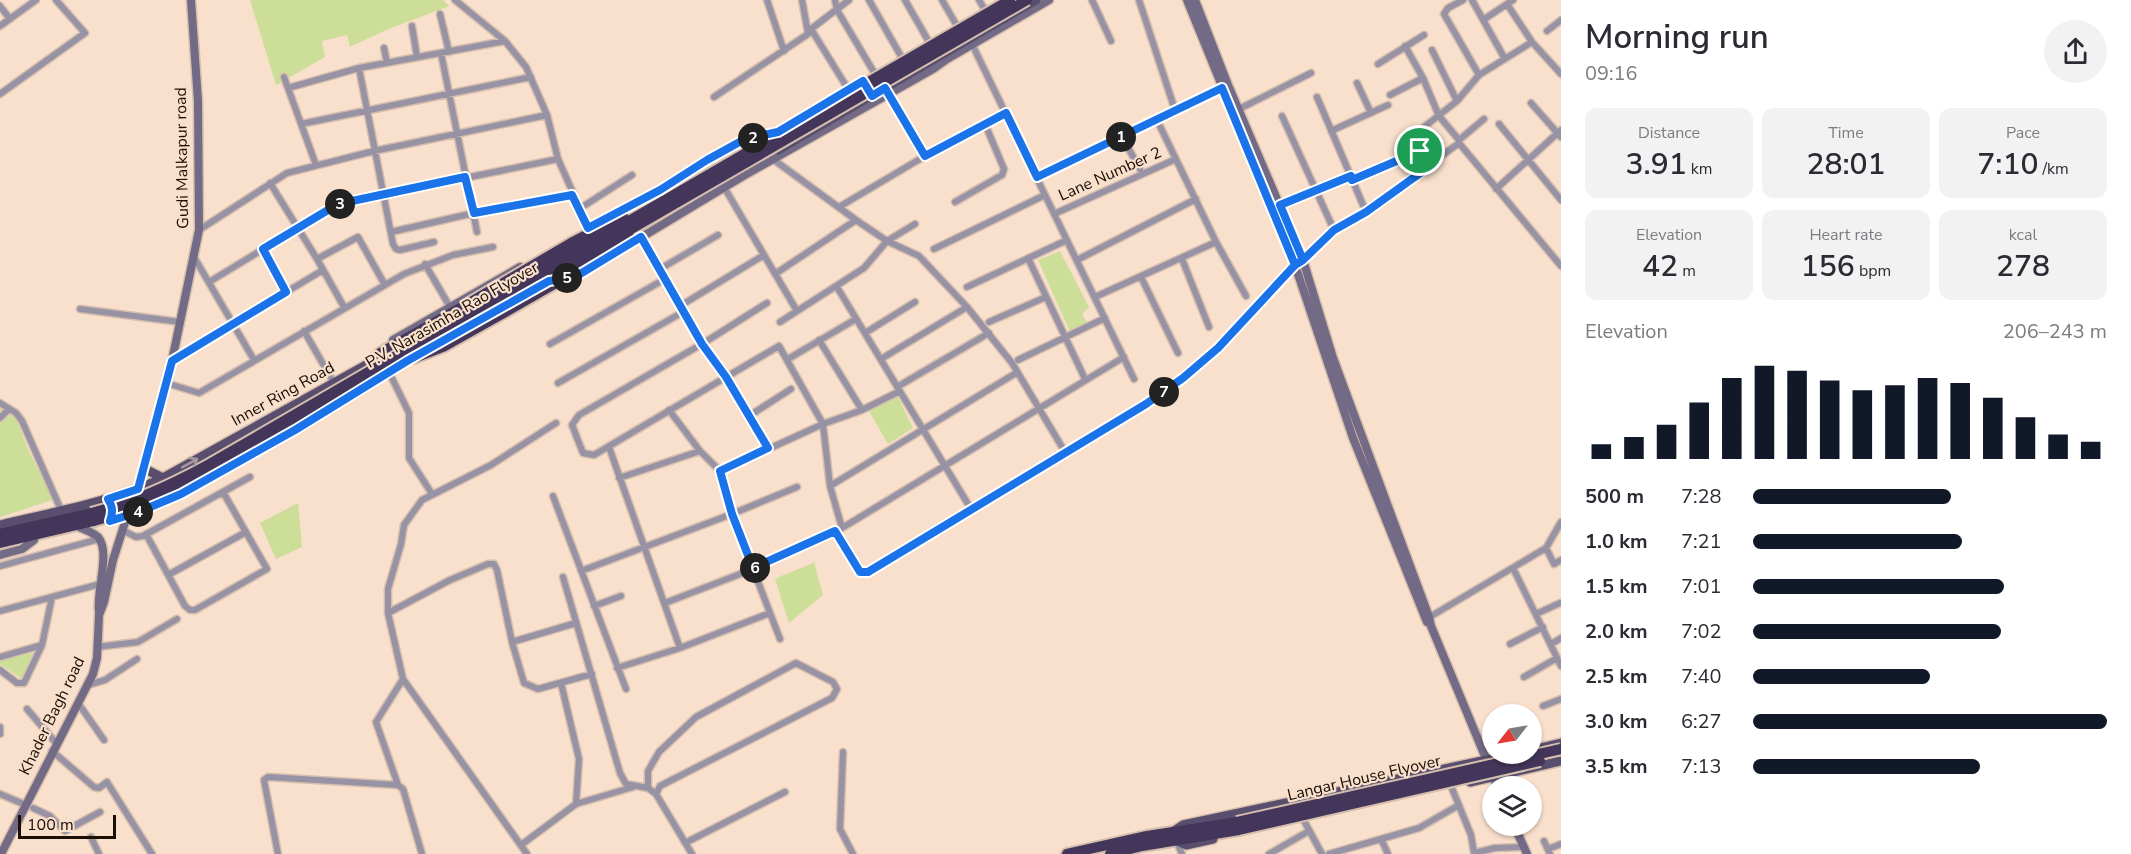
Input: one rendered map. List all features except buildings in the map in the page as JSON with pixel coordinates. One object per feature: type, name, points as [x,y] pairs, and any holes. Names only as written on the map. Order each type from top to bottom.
[{"type":"highway","name":"P.V. Narasimha Rao Flyover","points":[[0,543],[124,513],[159,500],[187,486],[1010,0]]},
{"type":"highway","name":"P.V. Narasimha Rao Flyover","points":[[0,534],[122,505],[170,486],[1027,0]]},
{"type":"highway","points":[[370,363],[380,353],[580,238],[731,166]]},
{"type":"highway","points":[[407,361],[448,345],[602,256],[731,166]]},
{"type":"highway","name":"Langar House Flyover","points":[[1238,826],[1561,749]]},
{"type":"highway","name":"Langar House Flyover","points":[[1174,836],[1238,826],[1559,760]]},
{"type":"highway","points":[[1115,853],[1174,836]]},
{"type":"highway","points":[[1067,854],[1174,836]]},
{"type":"main road","name":"Inner Ring Road","points":[[0,525],[108,499],[163,478],[370,363],[591,232],[778,132],[1001,0]]},
{"type":"main road","name":"Inner Ring Road","points":[[0,548],[127,516],[181,494],[295,430],[407,361],[549,281],[720,179],[770,157],[872,96],[887,91],[972,42],[1036,0]]},
{"type":"main road","points":[[863,81],[872,96]]},
{"type":"main road","points":[[144,469],[163,478]]},
{"type":"main road","points":[[108,499],[113,513],[110,521]]},
{"type":"main road","points":[[1542,748],[1561,743]]},
{"type":"main road","points":[[1512,776],[1559,760],[1549,746]]},
{"type":"main road","points":[[1482,761],[1183,825],[1174,836],[1186,844],[1448,787],[1482,783]]},
{"type":"main road","points":[[1440,771],[1448,787]]},
{"type":"street","points":[[0,26],[36,0]]},
{"type":"street","points":[[0,94],[85,33],[56,0]]},
{"type":"street","name":"Gudi Malkapur road","points":[[138,489],[172,361],[199,231],[199,142],[191,0]]},
{"type":"street","points":[[370,363],[371,357],[380,348],[450,307],[591,232],[572,195],[558,159],[547,116],[526,67],[505,41],[455,0]]},
{"type":"street","points":[[767,0],[784,51]]},
{"type":"street","points":[[802,0],[810,31],[848,89]]},
{"type":"street","points":[[835,0],[837,10],[875,74]]},
{"type":"street","points":[[714,97],[784,51],[849,0]]},
{"type":"street","points":[[869,0],[902,58]]},
{"type":"street","points":[[905,0],[929,42]]},
{"type":"street","points":[[942,0],[957,26]]},
{"type":"street","points":[[979,0],[985,10]]},
{"type":"street","points":[[1049,0],[972,42],[1134,379]]},
{"type":"street","points":[[1092,0],[1111,41]]},
{"type":"street","points":[[1139,0],[1175,110]]},
{"type":"street","points":[[1187,0],[1222,88],[1299,263]]},
{"type":"street","points":[[1195,0],[1280,205],[1428,621],[1482,748]]},
{"type":"street","points":[[1463,0],[1448,8],[1444,14],[1479,75]]},
{"type":"street","points":[[1472,0],[1505,59]]},
{"type":"street","points":[[1483,20],[1510,2],[1532,42],[1561,74]]},
{"type":"street","points":[[0,6],[10,19]]},
{"type":"street","points":[[440,14],[449,52]]},
{"type":"street","points":[[1547,31],[1561,20]]},
{"type":"street","points":[[412,26],[417,57]]},
{"type":"street","points":[[1378,64],[1424,35]]},
{"type":"street","points":[[288,88],[359,68],[505,41]]},
{"type":"street","points":[[1430,166],[1420,151],[1416,136],[1419,130],[1457,101],[1479,75],[1532,42]]},
{"type":"street","points":[[1405,46],[1423,78],[1439,116],[1496,189],[1561,266]]},
{"type":"street","points":[[384,48],[387,63]]},
{"type":"street","points":[[1432,50],[1457,101]]},
{"type":"street","points":[[441,53],[477,232]]},
{"type":"street","points":[[359,68],[393,244],[396,249],[400,250],[434,242]]},
{"type":"street","points":[[1239,109],[1311,73]]},
{"type":"street","points":[[301,124],[531,77]]},
{"type":"street","points":[[284,78],[316,165]]},
{"type":"street","points":[[1390,95],[1423,78]]},
{"type":"street","points":[[1357,83],[1371,113]]},
{"type":"street","points":[[1037,177],[1222,88]]},
{"type":"street","points":[[549,281],[575,277],[770,157],[887,91],[925,156]]},
{"type":"street","points":[[1317,97],[1366,212]]},
{"type":"street","points":[[1496,189],[1560,133],[1531,103]]},
{"type":"street","points":[[1331,131],[1388,105]]},
{"type":"street","points":[[839,207],[925,156],[1006,113]]},
{"type":"street","points":[[199,231],[287,172],[374,151],[547,116]]},
{"type":"street","points":[[1282,116],[1334,230]]},
{"type":"street","points":[[835,531],[860,572],[868,572],[1146,404],[1183,378],[1218,348],[1299,263],[1334,230],[1366,212],[1430,166],[1484,119]]},
{"type":"street","points":[[1157,120],[1216,242],[1246,296]]},
{"type":"street","points":[[955,202],[1002,176],[1004,169],[985,124]]},
{"type":"street","points":[[1499,124],[1561,200]]},
{"type":"street","points":[[1122,136],[1140,169]]},
{"type":"street","points":[[1280,205],[1420,151]]},
{"type":"street","points":[[770,157],[887,241],[919,256],[968,307],[1012,363],[1065,452]]},
{"type":"street","points":[[209,282],[338,204],[558,159]]},
{"type":"street","name":"Lane Number 2","points":[[1054,214],[1176,159]]},
{"type":"street","points":[[579,209],[632,175]]},
{"type":"street","points":[[270,183],[344,307]]},
{"type":"street","points":[[724,187],[797,311]]},
{"type":"street","points":[[391,232],[474,213],[572,195]]},
{"type":"street","points":[[934,249],[1045,195]]},
{"type":"street","points":[[1077,260],[1196,199]]},
{"type":"street","points":[[775,274],[856,220]]},
{"type":"street","points":[[780,322],[864,268],[887,241],[915,224]]},
{"type":"street","points":[[660,269],[718,235]]},
{"type":"street","points":[[317,259],[358,237],[385,285]]},
{"type":"street","points":[[641,237],[702,344],[726,377],[768,448]]},
{"type":"street","points":[[967,287],[1067,240]]},
{"type":"street","points":[[1095,297],[1216,242]]},
{"type":"street","points":[[166,383],[199,393],[344,307],[425,264],[453,255],[493,247]]},
{"type":"street","points":[[263,249],[286,292]]},
{"type":"street","points":[[558,383],[682,309],[764,255]]},
{"type":"street","points":[[194,257],[254,360]]},
{"type":"street","points":[[1028,258],[1085,379]]},
{"type":"street","points":[[1182,259],[1209,327]]},
{"type":"street","points":[[425,264],[450,307]]},
{"type":"street","points":[[172,361],[323,270]]},
{"type":"street","points":[[1141,277],[1178,353]]},
{"type":"street","points":[[550,344],[665,279]]},
{"type":"street","points":[[837,286],[971,509]]},
{"type":"street","points":[[989,322],[1046,297]]},
{"type":"street","points":[[865,333],[915,302]]},
{"type":"street","points":[[767,303],[579,416],[572,425],[583,453],[594,455],[779,346],[823,424],[830,486],[842,528]]},
{"type":"street","points":[[881,359],[968,307]]},
{"type":"street","points":[[80,309],[180,322]]},
{"type":"street","points":[[1018,360],[1105,318]]},
{"type":"street","points":[[788,359],[856,319]]},
{"type":"street","points":[[304,331],[333,383]]},
{"type":"street","points":[[720,471],[823,424],[862,410],[989,333]]},
{"type":"street","points":[[819,340],[862,410]]},
{"type":"street","points":[[665,603],[753,568],[842,528],[1124,357]]},
{"type":"street","points":[[389,372],[409,413],[409,458],[432,494]]},
{"type":"street","points":[[830,486],[1016,373]]},
{"type":"street","points":[[749,417],[791,389]]},
{"type":"street","points":[[0,403],[22,421],[61,510]]},
{"type":"street","points":[[0,418],[9,409]]},
{"type":"street","points":[[669,410],[700,451],[720,471],[732,514],[780,639]]},
{"type":"street","points":[[527,854],[403,680],[388,613],[388,589],[404,525],[422,500],[491,465],[556,423]]},
{"type":"street","points":[[609,447],[680,648]]},
{"type":"street","points":[[619,478],[700,451]]},
{"type":"street","points":[[122,530],[136,537],[146,534],[250,477]]},
{"type":"street","points":[[581,571],[797,487]]},
{"type":"street","points":[[146,534],[185,606],[190,610],[195,610],[266,570],[223,492]]},
{"type":"street","points":[[553,496],[626,689]]},
{"type":"street","name":"Khader Bagh road","points":[[1,854],[30,807],[56,743],[87,685],[97,658],[99,615],[127,516]]},
{"type":"street","points":[[1428,621],[1546,548],[1561,522]]},
{"type":"street","points":[[81,528],[99,539],[104,556],[98,601],[99,615]]},
{"type":"street","points":[[168,575],[246,532]]},
{"type":"street","points":[[0,566],[99,539]]},
{"type":"street","points":[[0,555],[22,549],[34,540]]},
{"type":"street","points":[[1546,548],[1554,564],[1561,560]]},
{"type":"street","points":[[388,613],[450,580],[488,564],[494,564],[524,684],[538,689],[592,674]]},
{"type":"street","points":[[1513,568],[1561,666]]},
{"type":"street","points":[[563,577],[620,773],[626,784],[648,788],[656,794],[692,854]]},
{"type":"street","points":[[0,611],[100,584]]},
{"type":"street","points":[[594,606],[621,596]]},
{"type":"street","points":[[0,670],[17,683],[24,683],[42,645],[52,597]]},
{"type":"street","points":[[1536,614],[1560,603]]},
{"type":"street","points":[[617,669],[680,648],[770,613]]},
{"type":"street","points":[[97,647],[138,642],[177,619]]},
{"type":"street","points":[[512,642],[576,623]]},
{"type":"street","points":[[1510,644],[1543,627]]},
{"type":"street","points":[[1551,644],[1561,638]]},
{"type":"street","points":[[0,657],[42,645]]},
{"type":"street","points":[[87,685],[105,680],[137,658]]},
{"type":"street","points":[[1524,677],[1557,658]]},
{"type":"street","points":[[648,788],[648,771],[659,752],[696,717],[796,663],[833,682],[837,688],[832,698],[660,786],[656,794]]},
{"type":"street","points":[[398,785],[376,722],[403,680]]},
{"type":"street","points":[[561,683],[579,759],[576,804]]},
{"type":"street","points":[[1543,706],[1561,699]]},
{"type":"street","points":[[78,703],[105,740]]},
{"type":"street","points":[[27,709],[56,743]]},
{"type":"street","points":[[0,727],[0,734]]},
{"type":"street","points":[[52,752],[94,787],[99,788],[107,782],[152,854]]},
{"type":"street","points":[[843,752],[840,828],[853,854]]},
{"type":"street","points":[[278,854],[264,780],[268,777],[398,785],[404,789],[422,854]]},
{"type":"street","points":[[520,845],[576,804],[634,787]]},
{"type":"street","points":[[1448,787],[1459,805],[1471,835],[1474,854],[1495,848],[1525,850],[1519,836]]},
{"type":"street","points":[[685,843],[785,792]]},
{"type":"street","points":[[0,794],[50,816],[65,831],[100,812]]},
{"type":"street","points":[[1329,854],[1419,828],[1459,805]]},
{"type":"street","points":[[1303,819],[1322,854]]},
{"type":"street","points":[[1269,854],[1309,831]]},
{"type":"street","points":[[1174,836],[1182,854]]},
{"type":"street","points":[[91,837],[99,854]]},
{"type":"street","points":[[1382,839],[1388,854]]},
{"type":"street","points":[[1544,841],[1549,851],[1561,844]]},
{"type":"green space","points":[[250,0],[443,0],[449,6],[386,30],[350,47],[347,35],[322,41],[325,57],[276,85]]},
{"type":"green space","points":[[1060,251],[1089,307],[1082,314],[1088,324],[1070,332],[1038,260]]},
{"type":"green space","points":[[897,395],[913,428],[888,444],[869,411]]},
{"type":"green space","points":[[0,405],[16,417],[27,447],[53,500],[0,517]]},
{"type":"green space","points":[[298,503],[302,547],[276,559],[260,523]]},
{"type":"green space","points":[[814,562],[823,595],[789,623],[775,579]]},
{"type":"green space","points":[[33,653],[22,679],[0,664],[0,658]]},
{"type":"route","points":[[1420,151],[1352,180],[1351,176],[1280,205],[1303,260],[1295,265],[1218,348],[1183,378],[1146,404],[868,572],[860,572],[835,531],[753,568],[732,514],[720,471],[768,448],[726,377],[702,344],[641,237],[575,277],[549,281],[407,361],[295,430],[181,494],[110,521],[113,513],[108,499],[138,489],[172,361],[286,292],[263,249],[338,204],[465,177],[474,213],[572,195],[588,228],[660,190],[745,139],[778,132],[863,81],[872,96],[885,88],[925,156],[1006,113],[1037,177],[1222,88],[1295,265],[1303,260],[1334,230],[1366,212],[1430,166],[1420,151]]}]
